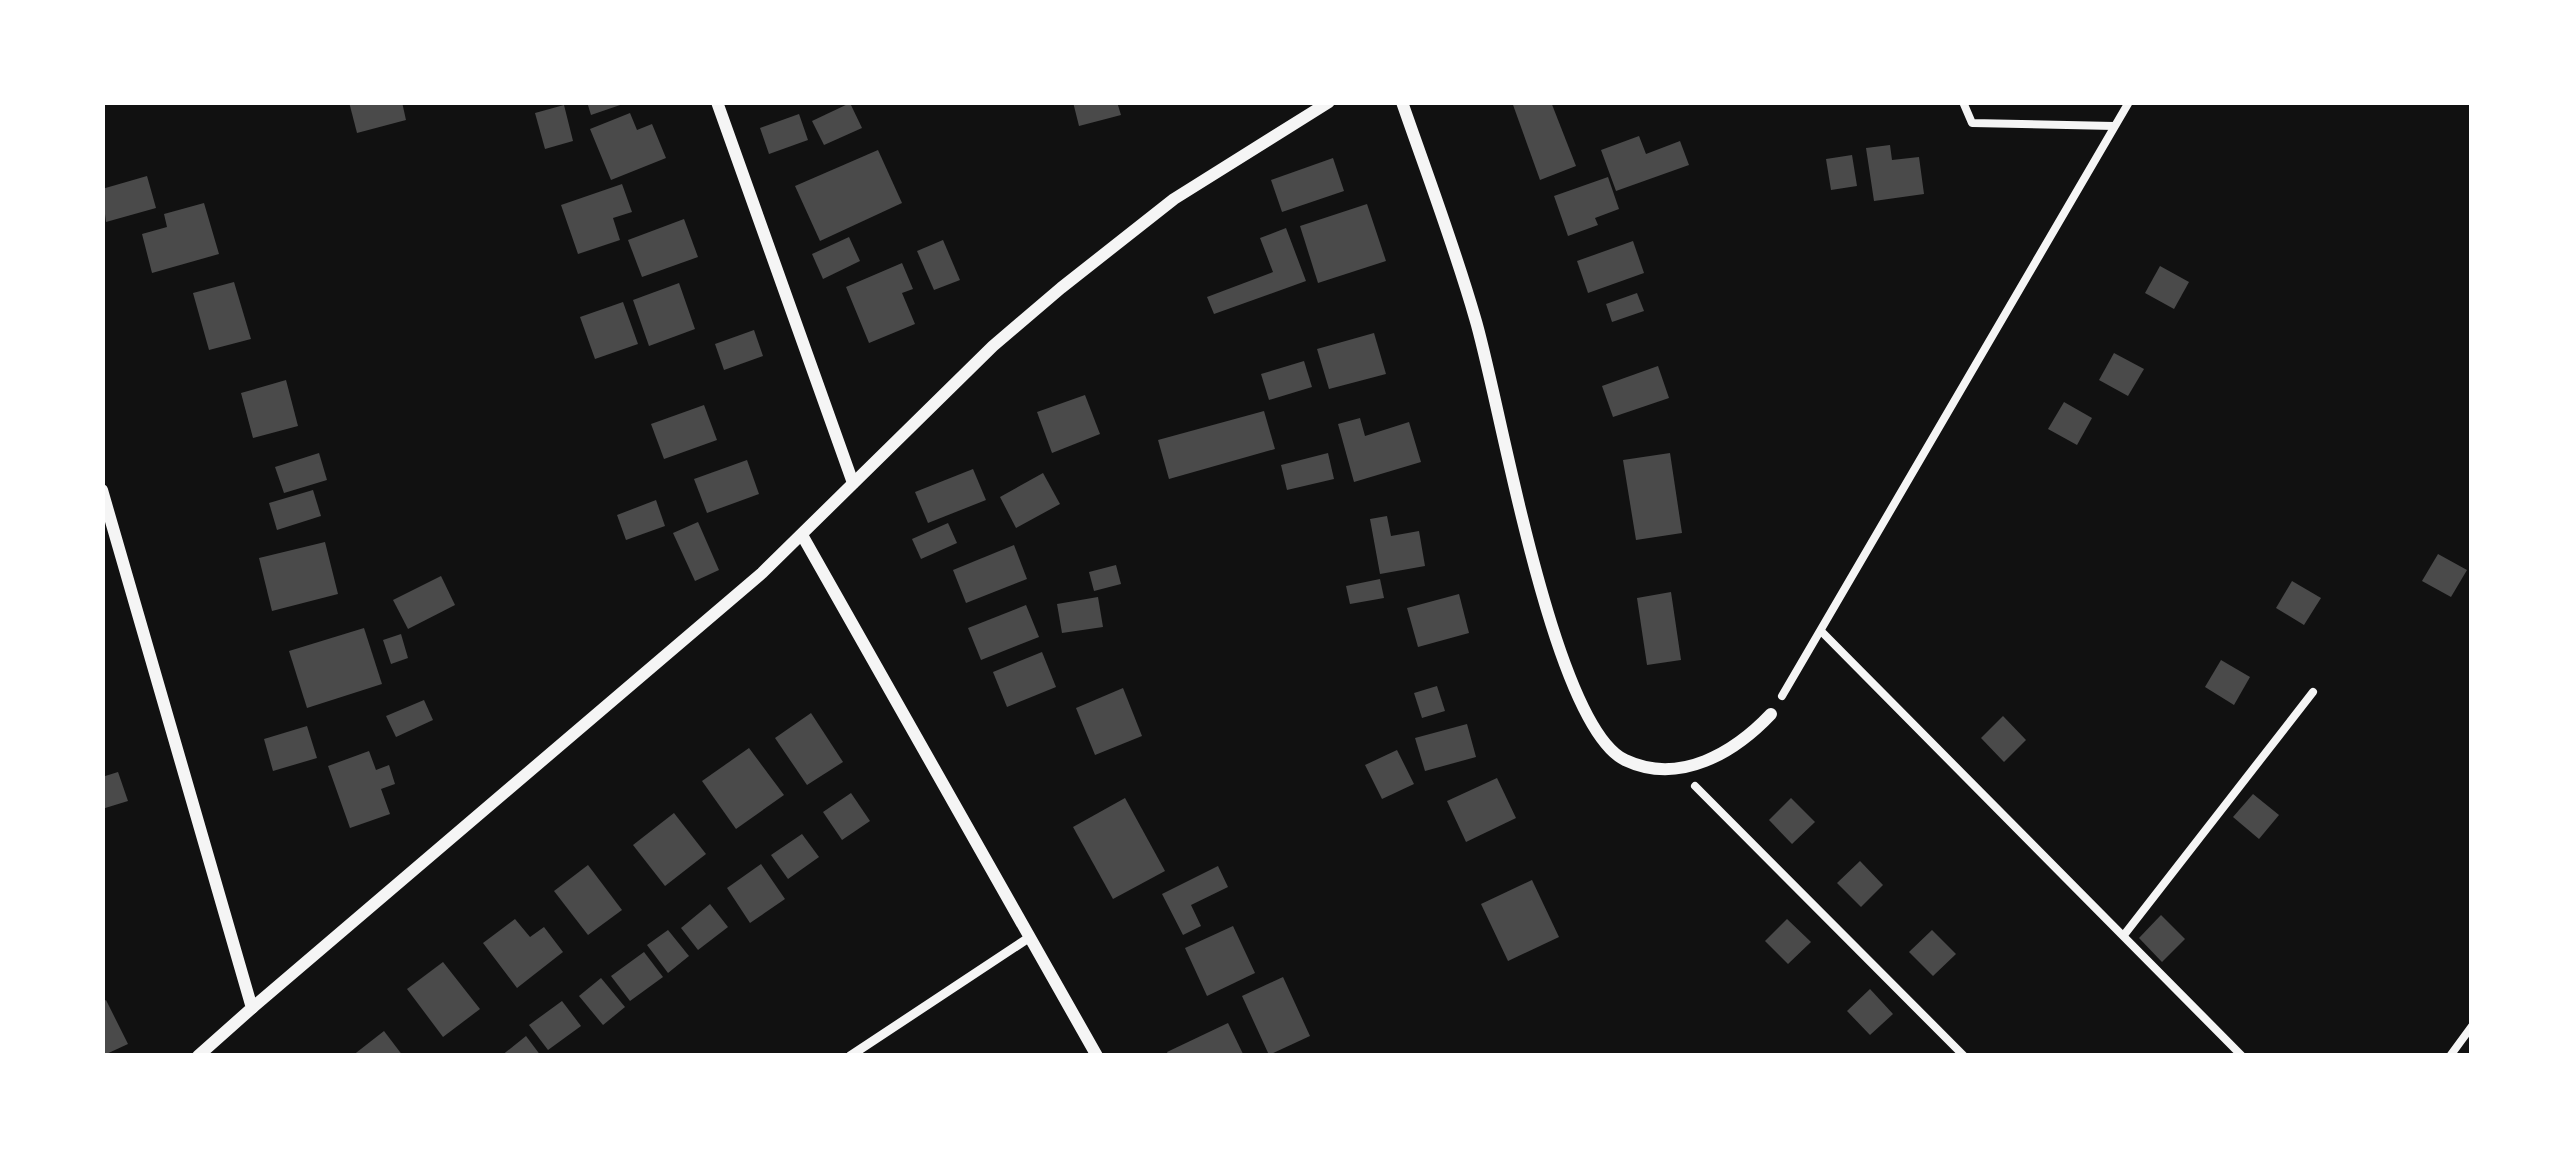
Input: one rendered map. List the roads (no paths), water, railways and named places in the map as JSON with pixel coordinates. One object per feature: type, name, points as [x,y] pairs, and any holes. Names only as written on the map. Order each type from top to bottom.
[{"type":"street","points":[[717,102],[853,483]]},
{"type":"street","points":[[198,1056],[802,535],[1060,287],[1174,199],[1329,102]]},
{"type":"street","points":[[1402,102],[1476,321],[1516,507],[1585,712],[1606,744],[1624,760],[1677,768],[1725,753],[1771,713]]},
{"type":"street","points":[[102,490],[252,1008]]},
{"type":"street","points":[[802,535],[1096,1056]]},
{"type":"lane","points":[[850,1056],[1030,938]]}]
